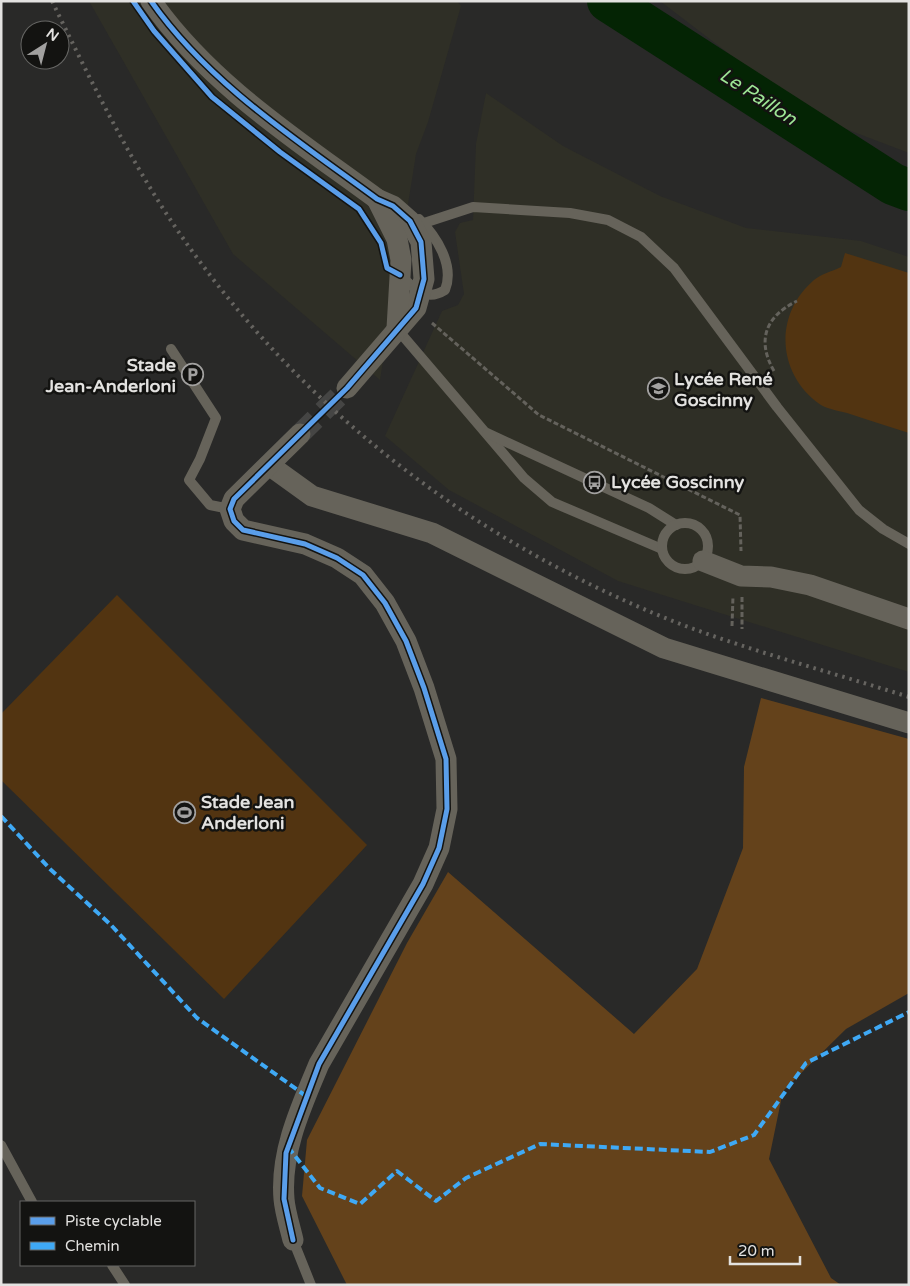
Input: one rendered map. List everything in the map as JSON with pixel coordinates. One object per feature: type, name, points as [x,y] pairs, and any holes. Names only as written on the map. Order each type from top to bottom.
[{"type":"street","points":[[151,1],[196,57],[252,106],[377,199],[393,206],[410,221],[420,242],[424,270],[421,294],[416,308],[347,388]]},
{"type":"street","points":[[377,199],[397,239],[401,260],[397,328]]},
{"type":"street","points":[[293,1240],[284,1199],[286,1153],[319,1064],[423,884],[439,848],[446,809],[446,758],[424,688],[406,641],[386,603],[363,576],[337,558],[305,544],[243,530],[234,521],[230,509],[234,499],[300,434]]},
{"type":"street","points":[[269,466],[312,496],[432,533],[664,648],[909,723]]},
{"type":"street","points":[[702,561],[737,582],[771,577],[810,585],[909,619]]},
{"type":"lane","points":[[377,199],[395,200],[412,211],[424,224],[448,265],[445,290],[431,296],[421,294],[400,275]]},
{"type":"lane","points":[[424,224],[473,207],[551,212],[608,220],[641,237],[674,268],[777,408],[859,510],[883,529],[909,544]]},
{"type":"lane","points":[[397,328],[524,478],[552,502],[662,550]]},
{"type":"lane","points":[[171,349],[216,418],[189,480],[210,505],[230,509]]},
{"type":"lane","points":[[484,432],[649,508],[676,525],[691,524],[704,532],[708,547],[702,561],[690,568],[676,567],[662,550],[665,535],[676,525]]},
{"type":"lane","points":[[1,1145],[31,1201]]},
{"type":"lane","points":[[293,1240],[311,1285]]},
{"type":"lane","points":[[113,1266],[125,1285]]},
{"type":"path","points":[[778,379],[767,360],[765,342],[767,327],[774,315],[796,301]]},
{"type":"path","points":[[431,322],[540,415],[740,515],[737,582],[732,626]]},
{"type":"path","points":[[742,599],[742,629]]},
{"type":"shaded area","points":[[89,1],[457,1],[461,6],[428,122],[416,154],[380,380],[233,254]]},
{"type":"shaded area","points":[[660,1],[909,1],[909,153],[809,115]]},
{"type":"shaded area","name":"Lycée René Goscinny","points":[[486,93],[563,146],[660,196],[746,228],[861,241],[909,257],[909,672],[618,581],[449,490],[385,436],[442,311],[458,305],[464,294],[455,232],[460,223],[473,220],[476,144]]},
{"type":"shaded area","points":[[845,253],[909,273],[909,433],[821,405],[806,392],[796,378],[789,361],[786,344],[787,327],[792,310],[801,294],[814,280],[841,267]]},
{"type":"shaded area","name":"Stade Jean Anderloni","points":[[117,595],[367,845],[224,999],[1,780],[1,714]]},
{"type":"shaded area","points":[[761,698],[909,739],[909,993],[846,1029],[783,1091],[769,1159],[831,1278],[841,1285],[347,1285],[302,1196],[307,1140],[407,943],[448,872],[634,1034],[697,969],[743,848],[744,767]]},
{"type":"waterway","name":"Le Paillon","points":[[608,1],[893,184],[909,190]]},
{"type":"tunnel","points":[[300,434],[347,388]]},
{"type":"railway","points":[[52,1],[91,81],[148,185],[213,279],[268,344],[327,404],[391,458],[458,508],[530,552],[605,591],[711,635],[909,697]]},
{"type":"marked path","points":[[1,816],[50,869],[111,925],[197,1018],[306,1096]]},
{"type":"marked path","points":[[288,1147],[320,1188],[360,1204],[397,1171],[436,1201],[466,1178],[540,1144],[710,1152],[754,1135],[806,1063],[909,1012]]},
{"type":"cycle path","points":[[133,1],[154,31],[212,97],[280,152],[359,209],[381,243],[387,268],[400,275]]},
{"type":"cycle path","points":[[151,1],[174,31],[227,85],[316,155],[377,199],[393,206],[410,221],[421,242],[424,279],[416,308],[347,388],[234,499],[230,509],[234,521],[243,530],[305,544],[337,558],[363,575],[385,603],[406,641],[424,688],[446,759],[447,809],[439,848],[423,884],[319,1064],[286,1153],[284,1199],[293,1240]]},
{"type":"place","name":"Stade Jean-Anderloni","points":[[192,375]]},
{"type":"place","name":"Lycée René Goscinny","points":[[658,389]]},
{"type":"place","name":"Lycée Goscinny","points":[[595,482]]},
{"type":"place","name":"Stade Jean Anderloni","points":[[185,812]]}]
